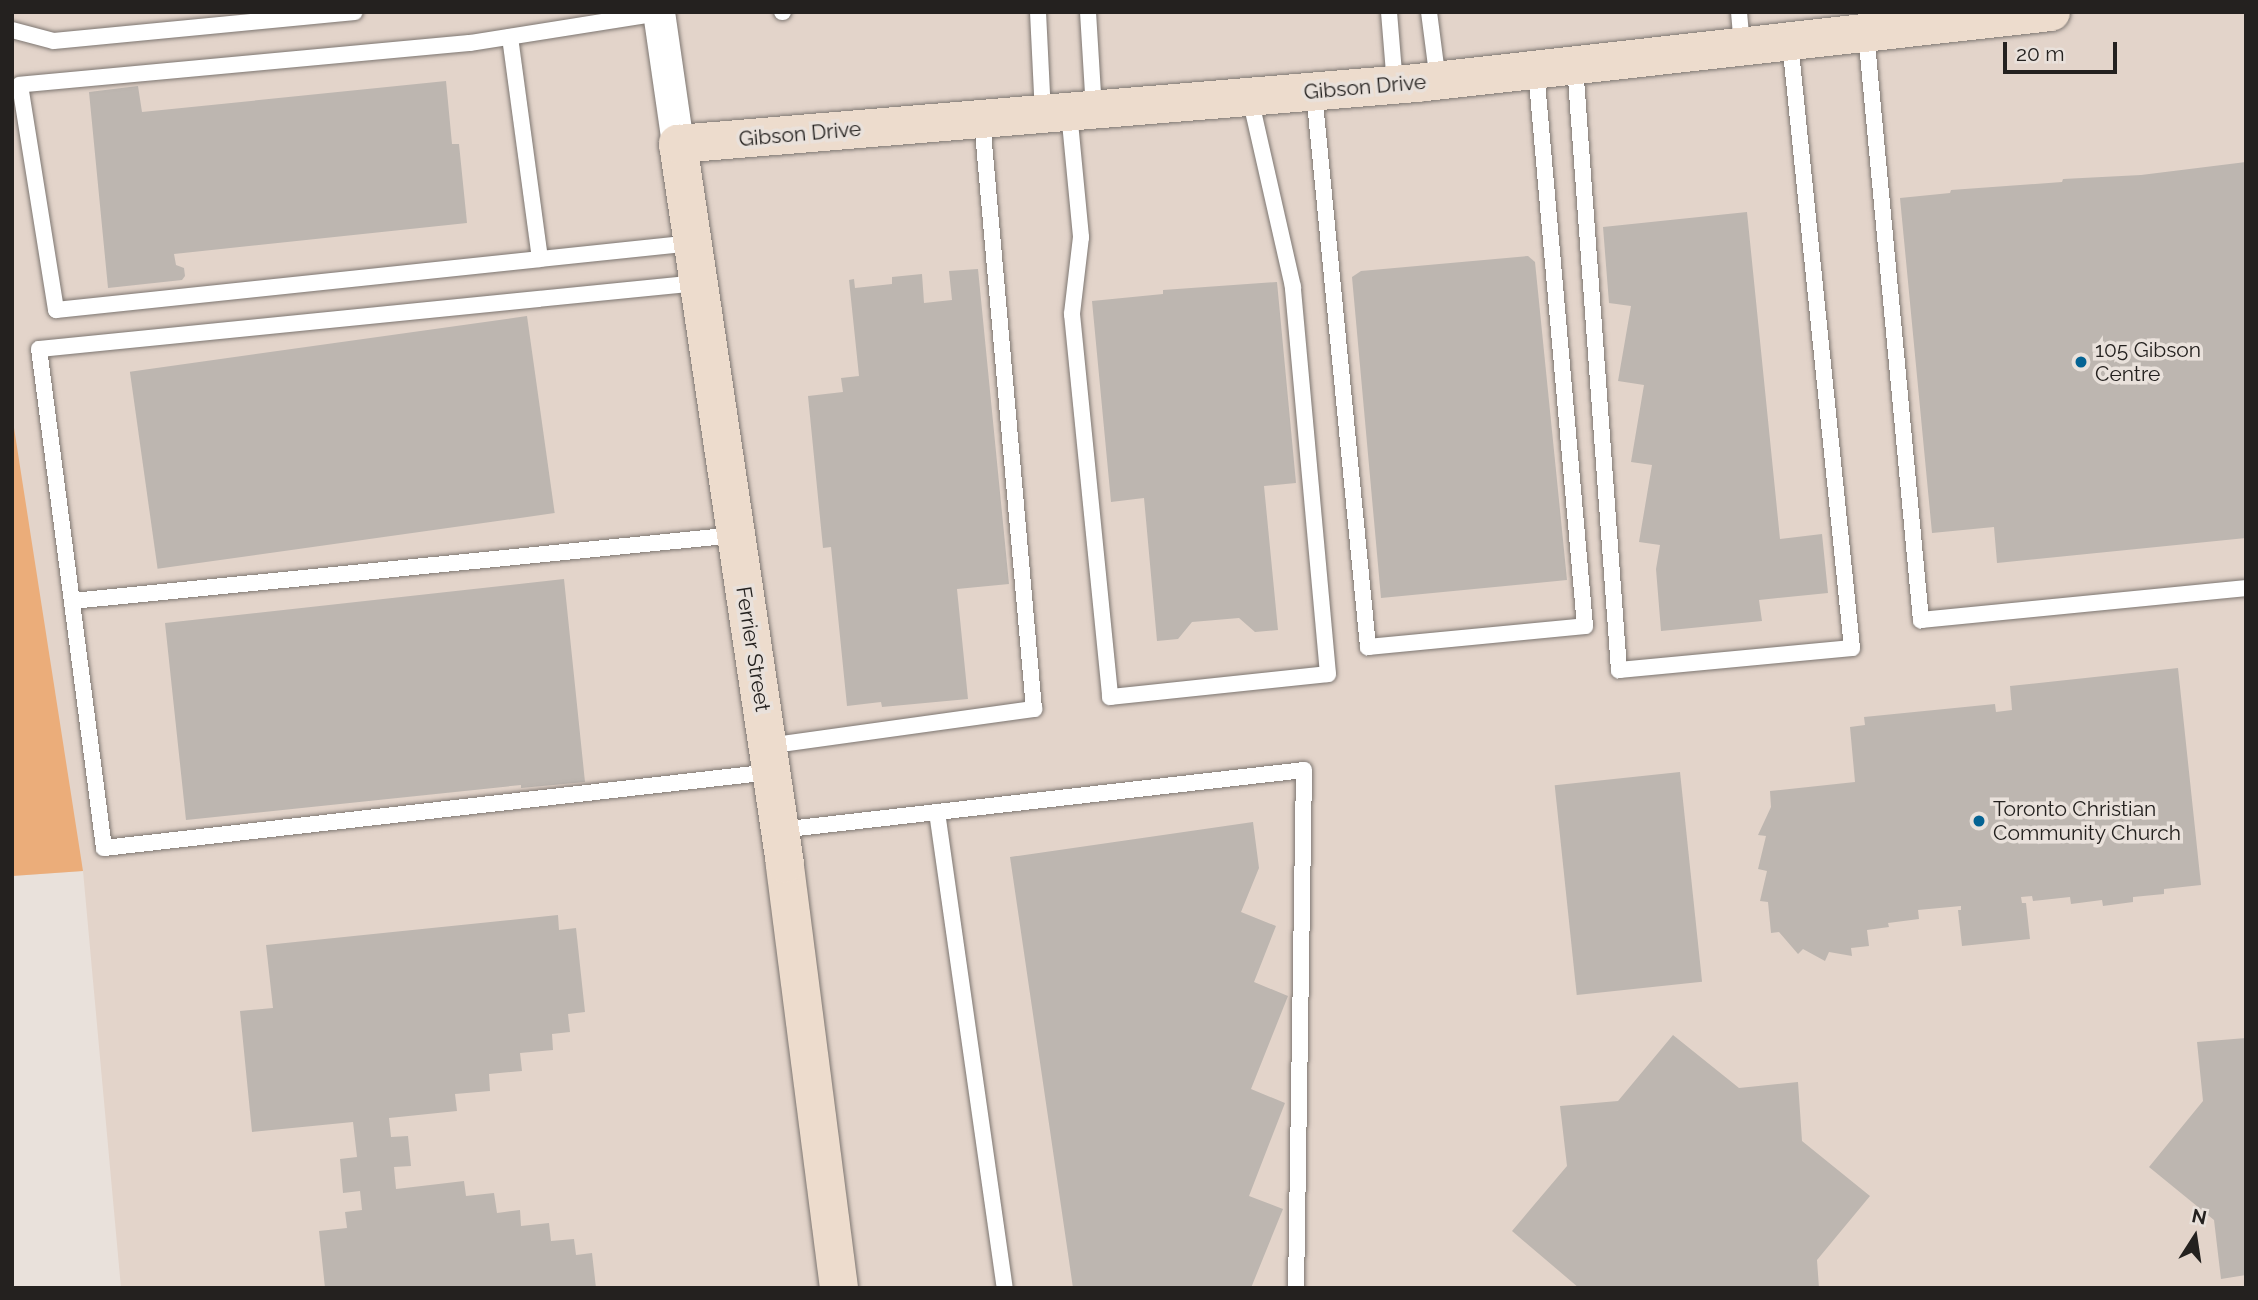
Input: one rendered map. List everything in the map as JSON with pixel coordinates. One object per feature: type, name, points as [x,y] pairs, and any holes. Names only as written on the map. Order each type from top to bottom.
[{"type":"main road","name":"Gibson Drive","points":[[678,144],[1438,81],[1574,65],[1740,30],[1790,42],[2051,12]]},
{"type":"main road","name":"Ferrier Street","points":[[678,144],[780,830],[839,1288]]},
{"type":"street","name":"Ferrier Street","points":[[659,12],[678,144]]},
{"type":"lane","points":[[12,30],[54,41],[355,12]]},
{"type":"lane","points":[[659,12],[510,37],[20,85],[56,310],[692,243]]},
{"type":"lane","points":[[1038,12],[1068,112],[1080,237],[1072,314],[1110,697],[1328,674],[1293,287],[1250,97]]},
{"type":"lane","points":[[1068,112],[1087,12]]},
{"type":"lane","points":[[1389,12],[1395,85]]},
{"type":"lane","points":[[1429,12],[1438,81]]},
{"type":"lane","points":[[1866,33],[1921,620],[2246,588]]},
{"type":"lane","points":[[510,37],[540,260]]},
{"type":"lane","points":[[1574,65],[1619,670],[1852,648],[1790,42]]},
{"type":"lane","points":[[1314,92],[1368,647],[1571,628],[1585,626],[1536,70]]},
{"type":"lane","points":[[698,283],[39,349],[104,848],[769,759],[1034,709],[982,120]]},
{"type":"lane","points":[[72,600],[736,536]]},
{"type":"lane","points":[[780,830],[1304,770],[1296,1288]]},
{"type":"lane","points":[[937,812],[1005,1288]]},
{"type":"shaded area","points":[[12,12],[2246,12],[2246,1288],[121,1288],[83,871],[12,876]]},
{"type":"shaded area","points":[[12,415],[83,871],[12,876]]},
{"type":"building","points":[[446,81],[452,144],[459,144],[467,223],[174,254],[176,265],[184,268],[185,276],[182,280],[108,288],[89,92],[138,86],[142,112]]},
{"type":"building","name":"105 Gibson Centre","points":[[2246,162],[2246,538],[1997,563],[1994,527],[1932,533],[1900,198],[1950,193],[1951,190],[2062,182],[2063,179],[2141,175]]},
{"type":"building","points":[[1747,212],[1780,539],[1822,534],[1828,593],[1759,600],[1762,621],[1661,631],[1656,569],[1660,545],[1639,542],[1652,465],[1631,462],[1644,385],[1618,381],[1631,306],[1609,303],[1603,227]]},
{"type":"building","points":[[1528,256],[1535,262],[1567,580],[1381,598],[1352,277],[1361,271]]},
{"type":"building","points":[[978,269],[1009,584],[957,589],[968,699],[882,707],[881,702],[847,706],[831,547],[823,548],[808,396],[843,392],[841,378],[859,376],[849,280],[854,279],[855,288],[892,284],[892,277],[922,274],[924,303],[952,300],[949,271]]},
{"type":"building","points":[[1277,282],[1296,483],[1264,486],[1278,630],[1255,632],[1239,618],[1192,622],[1178,639],[1157,641],[1144,498],[1111,502],[1092,301],[1163,294],[1163,290]]},
{"type":"building","points":[[527,316],[555,513],[158,569],[130,372]]},
{"type":"building","points":[[564,579],[585,782],[521,788],[521,785],[186,820],[165,623]]},
{"type":"building","name":"Toronto Christian Community Church","points":[[2178,668],[2201,885],[2164,889],[2164,894],[2133,897],[2133,902],[2103,906],[2102,900],[2071,904],[2070,897],[2033,901],[2032,896],[2021,897],[2022,903],[2026,903],[2030,939],[1962,946],[1958,910],[1961,910],[1961,906],[1918,910],[1919,919],[1888,923],[1889,927],[1867,930],[1869,946],[1851,948],[1852,956],[1829,952],[1825,961],[1803,949],[1798,954],[1779,932],[1771,933],[1768,902],[1760,901],[1767,871],[1758,869],[1766,836],[1758,835],[1771,807],[1770,791],[1855,782],[1850,727],[1865,725],[1864,717],[1995,704],[1996,712],[2012,710],[2010,686]]},
{"type":"building","points":[[1680,772],[1702,982],[1577,995],[1555,785]]},
{"type":"building","points":[[1253,822],[1259,868],[1241,912],[1276,926],[1254,982],[1288,996],[1251,1089],[1285,1103],[1249,1196],[1283,1209],[1251,1288],[1073,1288],[1010,857]]},
{"type":"building","points":[[558,915],[559,930],[576,928],[585,1012],[568,1014],[570,1032],[552,1034],[553,1050],[520,1053],[522,1071],[489,1074],[490,1091],[455,1094],[457,1111],[389,1118],[391,1137],[408,1136],[411,1166],[394,1167],[396,1189],[464,1181],[466,1196],[494,1193],[497,1213],[520,1210],[521,1226],[549,1223],[551,1241],[574,1239],[576,1255],[592,1253],[596,1288],[325,1288],[319,1231],[347,1228],[345,1212],[362,1210],[360,1191],[343,1193],[340,1159],[357,1157],[353,1122],[252,1132],[240,1011],[273,1008],[266,945]]},
{"type":"building","points":[[1673,1035],[1739,1088],[1798,1082],[1802,1141],[1870,1196],[1817,1260],[1819,1288],[1579,1288],[1512,1231],[1567,1166],[1560,1106],[1618,1101]]},
{"type":"building","points":[[2246,1038],[2246,1275],[2221,1279],[2214,1220],[2149,1167],[2203,1101],[2197,1042]]},
{"type":"place","name":"105 Gibson Centre","points":[[2081,362]]},
{"type":"place","name":"Toronto Christian Community Church","points":[[1979,821]]}]
